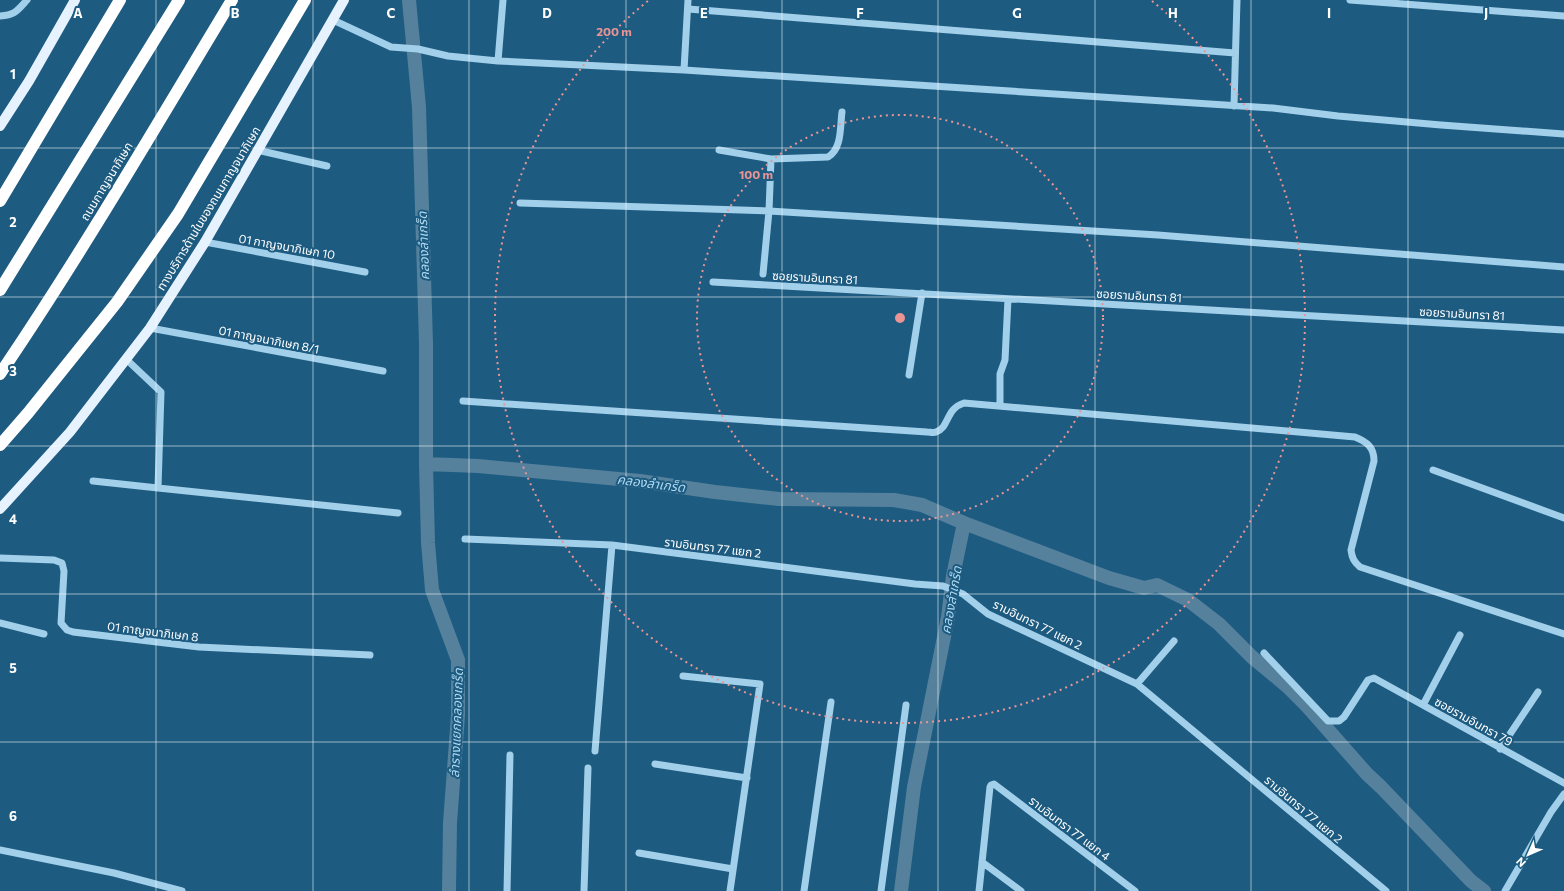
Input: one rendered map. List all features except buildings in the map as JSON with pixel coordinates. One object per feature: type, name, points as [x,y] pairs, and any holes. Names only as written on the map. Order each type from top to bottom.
[{"type":"highway","points":[[0,201],[120,0]]},
{"type":"highway","points":[[0,290],[179,0]]},
{"type":"highway","name":"ถนนกาญจนาภิเษก","points":[[0,374],[38,318],[116,193],[232,0]]},
{"type":"highway","points":[[0,445],[28,413],[117,302],[178,214],[305,0]]},
{"type":"main road","points":[[0,126],[29,81],[75,0]]},
{"type":"main road","name":"ทางบริการด้านในของถนนกาญจนาภิเษก","points":[[0,509],[70,432],[150,328],[205,242],[344,0]]},
{"type":"street","points":[[0,16],[10,16],[27,0]]},
{"type":"street","points":[[498,61],[503,0]]},
{"type":"street","points":[[684,70],[688,0]]},
{"type":"street","points":[[1234,106],[1237,0]]},
{"type":"street","points":[[1350,0],[1564,16]]},
{"type":"street","points":[[688,9],[1235,53]]},
{"type":"street","points":[[333,20],[391,47],[418,49],[448,56],[498,61],[684,70],[1273,108],[1441,126],[1564,134]]},
{"type":"street","points":[[719,150],[772,159],[816,158],[828,156],[833,154],[838,146],[842,112]]},
{"type":"street","points":[[257,150],[327,166]]},
{"type":"street","points":[[763,274],[772,159]]},
{"type":"street","points":[[520,203],[769,211],[1158,235],[1564,267]]},
{"type":"street","name":"01 กาญจนาภิเษก 10","points":[[205,242],[365,272]]},
{"type":"street","name":"ซอยรามอินทรา 81","points":[[713,282],[1564,330]]},
{"type":"street","points":[[909,375],[922,293]]},
{"type":"street","points":[[1000,406],[1000,374],[1005,360],[1008,299]]},
{"type":"street","name":"01 กาญจนาภิเษก 8/1","points":[[150,328],[383,371]]},
{"type":"street","points":[[126,359],[161,392],[158,488]]},
{"type":"street","points":[[463,401],[927,432],[936,432],[943,427],[952,410],[964,403],[1355,437],[1365,441],[1371,447],[1374,454],[1374,461],[1351,550],[1352,557],[1360,567],[1564,634]]},
{"type":"street","points":[[1432,470],[1564,518]]},
{"type":"street","points":[[93,481],[398,513]]},
{"type":"street","name":"รามอินทรา 77 แยก 2","points":[[465,539],[612,545],[915,584],[943,586],[964,594],[988,614],[1137,684],[1386,891]]},
{"type":"street","points":[[594,751],[612,545]]},
{"type":"street","name":"01 กาญจนาภิเษก 8","points":[[0,558],[54,560],[62,563],[64,571],[61,623],[67,630],[73,632],[199,647],[370,655]]},
{"type":"street","points":[[0,623],[44,634]]},
{"type":"street","points":[[1423,705],[1460,634]]},
{"type":"street","points":[[1137,684],[1174,640]]},
{"type":"street","name":"ซอยรามอินทรา 79","points":[[1264,653],[1328,721],[1338,721],[1344,717],[1368,680],[1374,678],[1564,783]]},
{"type":"street","points":[[683,676],[760,684],[730,891]]},
{"type":"street","points":[[1500,748],[1538,692]]},
{"type":"street","points":[[804,891],[831,702]]},
{"type":"street","points":[[881,891],[906,705]]},
{"type":"street","points":[[507,891],[510,755]]},
{"type":"street","points":[[655,764],[747,778]]},
{"type":"street","points":[[584,891],[588,768]]},
{"type":"street","name":"รามอินทรา 77 แยก 4","points":[[982,862],[990,787],[994,784],[1135,891]]},
{"type":"street","points":[[1505,891],[1564,794]]},
{"type":"street","points":[[0,850],[114,873],[182,891]]},
{"type":"street","points":[[639,852],[733,869]]},
{"type":"street","points":[[979,891],[982,862]]},
{"type":"street","points":[[982,862],[1021,891]]},
{"type":"waterway","name":"คลองลำเกร็ด","points":[[409,0],[419,107],[426,343],[426,464],[478,466],[640,481],[715,492],[779,499],[894,500],[922,505],[964,523],[953,576],[948,617],[914,787],[901,891]]},
{"type":"waterway","name":"ลำรางแยกคลองเกร็ด","points":[[426,464],[428,543],[432,590],[458,660],[458,715],[450,823],[449,891]]},
{"type":"waterway","points":[[964,523],[1109,578],[1144,588],[1157,585],[1188,600],[1219,624],[1252,657],[1288,687],[1307,706],[1367,774],[1471,881],[1484,891]]}]
